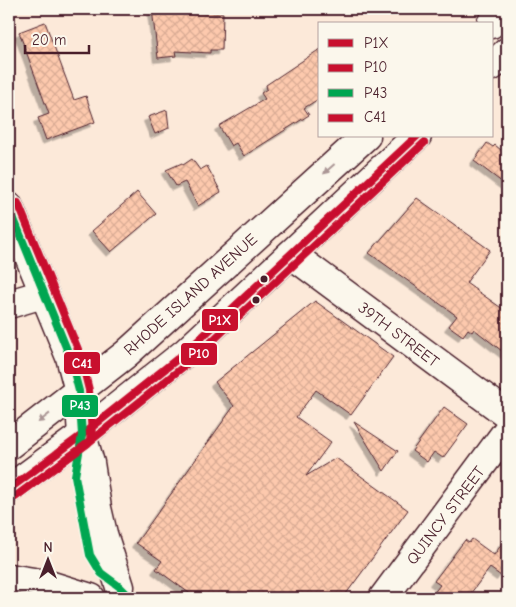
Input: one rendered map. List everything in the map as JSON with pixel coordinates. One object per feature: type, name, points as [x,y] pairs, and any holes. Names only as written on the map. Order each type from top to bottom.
[{"type":"main road","points":[[493,22],[504,9]]},
{"type":"main road","points":[[494,64],[507,52]]},
{"type":"main road","name":"RHODE ISLAND AVENUE","points":[[9,445],[126,354],[364,138]]},
{"type":"main road","points":[[9,489],[82,435],[186,352],[415,138]]},
{"type":"main road","points":[[9,207],[70,358],[79,390],[82,435],[75,476],[90,555],[101,573],[125,592]]},
{"type":"main road","name":"39TH STREET","points":[[292,254],[507,414]]},
{"type":"main road","points":[[9,304],[43,294]]},
{"type":"main road","name":"QUINCY STREET","points":[[383,598],[507,431]]},
{"type":"main road","points":[[9,578],[46,584],[91,598]]},
{"type":"building","points":[[152,9],[207,10],[206,12],[223,13],[222,50],[210,50],[210,53],[175,51],[176,56],[158,58]]},
{"type":"building","points":[[45,22],[74,100],[86,96],[95,122],[46,140],[38,118],[49,114],[19,32]]},
{"type":"building","points":[[318,50],[318,99],[304,108],[309,115],[244,156],[236,143],[231,146],[219,126],[265,99],[261,93],[267,89],[266,85]]},
{"type":"building","points":[[167,110],[169,128],[155,134],[148,117]]},
{"type":"building","points":[[487,143],[493,147],[495,145],[507,155],[507,186],[474,161]]},
{"type":"building","points":[[192,159],[200,170],[207,166],[221,192],[198,206],[185,182],[176,186],[166,170],[182,163],[183,165]]},
{"type":"building","points":[[137,192],[156,214],[111,252],[92,231]]},
{"type":"building","points":[[417,198],[490,250],[466,283],[507,312],[507,355],[474,329],[472,332],[468,329],[463,336],[449,326],[457,316],[369,253]]},
{"type":"building","points":[[315,301],[393,357],[351,415],[316,390],[296,417],[331,442],[306,476],[336,458],[408,510],[343,598],[196,598],[156,569],[162,561],[136,543],[234,406],[215,382]]},
{"type":"building","points":[[444,407],[468,424],[443,458],[434,452],[427,462],[412,451]]},
{"type":"building","points":[[354,422],[398,451],[384,471]]},
{"type":"building","points":[[507,537],[507,568],[501,576],[490,568],[467,598],[430,598],[440,585],[434,581],[465,540],[469,543],[472,539],[494,555]]},
{"type":"transit line","name":"P1X","points":[[9,489],[82,435],[186,352],[415,138]]},
{"type":"transit line","name":"P10","points":[[15,497],[88,443],[193,359],[424,143]]},
{"type":"transit line","name":"C41","points":[[15,497],[88,443],[92,435],[89,390],[80,354],[18,203]]},
{"type":"transit line","name":"P43","points":[[9,207],[70,357],[79,391],[82,435],[75,476],[90,555],[101,573],[131,598]]}]
